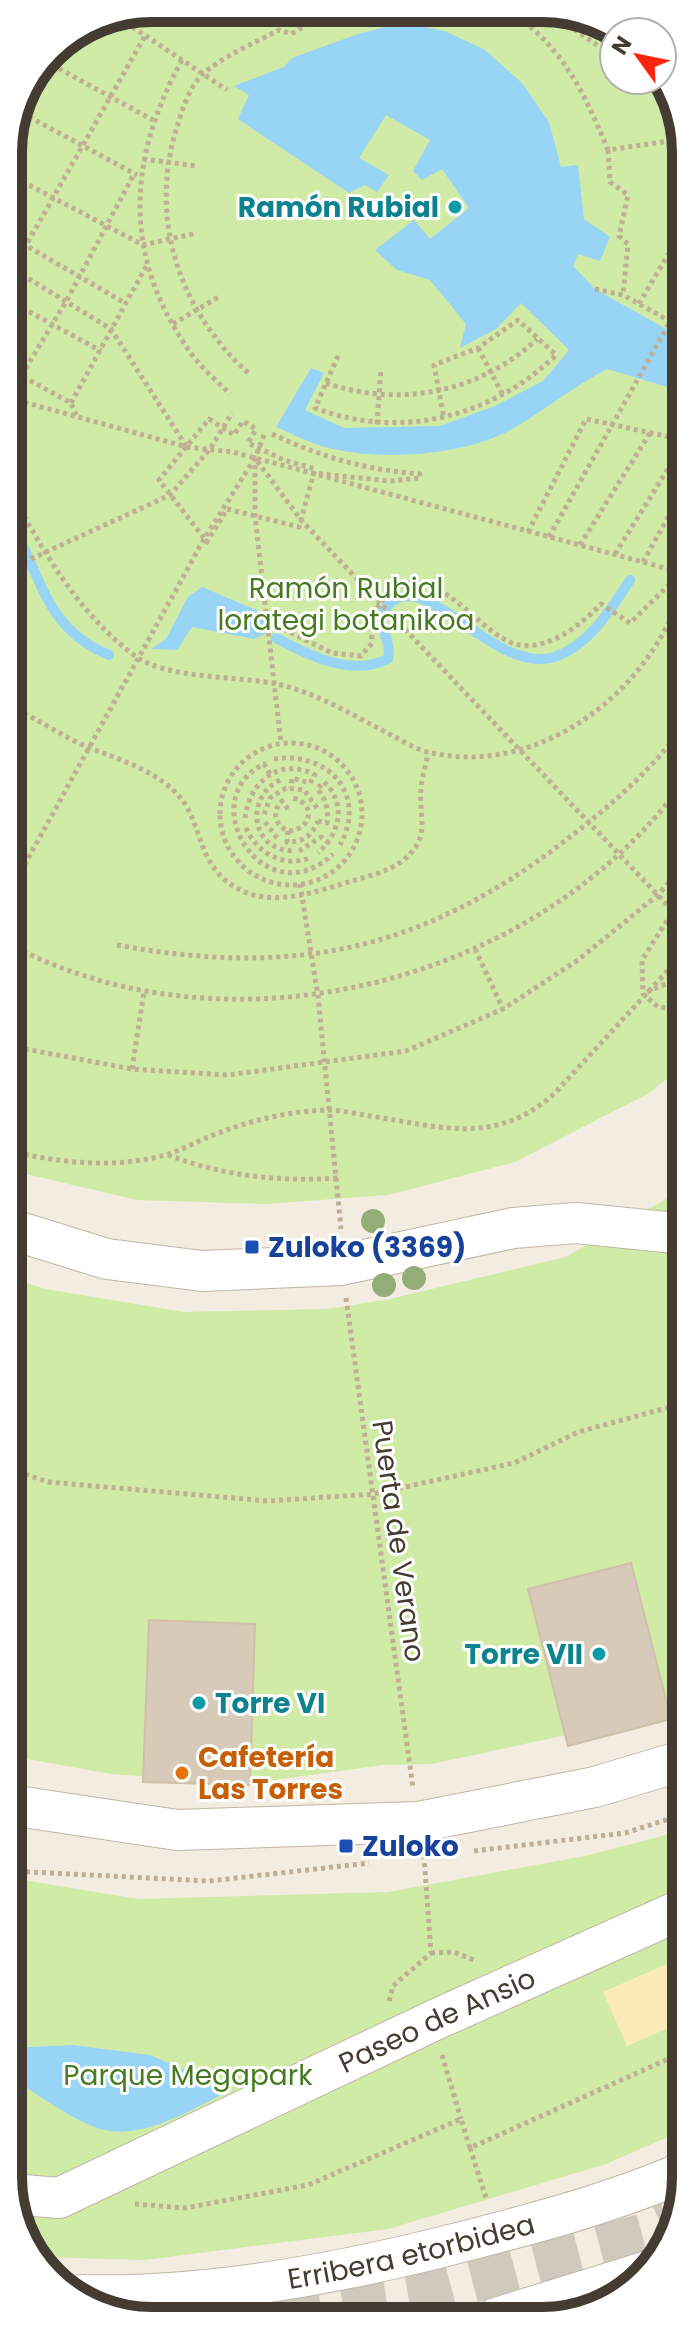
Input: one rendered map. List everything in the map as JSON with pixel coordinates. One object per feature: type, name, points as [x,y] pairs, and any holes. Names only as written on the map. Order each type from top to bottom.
[{"type":"street","points":[[22,1233],[107,1259],[202,1271],[341,1265],[513,1228],[576,1223],[672,1233]]},
{"type":"street","points":[[22,1807],[177,1830],[418,1822],[595,1787],[672,1764]]},
{"type":"street","name":"Paseo de Ansio","points":[[23,2195],[59,2198],[390,2041],[672,1914]]},
{"type":"street","name":"Erribera etorbidea","points":[[95,2294],[226,2286],[372,2266],[581,2210],[672,2176]]},
{"type":"street","points":[[532,2307],[622,2279]]},
{"type":"path","points":[[248,373],[216,340],[196,312],[183,284],[169,238],[168,162],[183,107],[203,74],[279,30],[291,34],[310,22]]},
{"type":"path","points":[[522,22],[552,49],[580,84],[608,150],[610,182],[628,195],[619,236],[628,244],[623,295]]},
{"type":"path","points":[[567,24],[598,46]]},
{"type":"path","points":[[128,25],[227,90]]},
{"type":"path","points":[[22,251],[145,36]]},
{"type":"path","points":[[77,417],[71,403],[22,376],[138,175],[153,120],[182,60]]},
{"type":"path","points":[[55,66],[153,120]]},
{"type":"path","points":[[27,116],[138,175]]},
{"type":"path","points":[[608,150],[671,141]]},
{"type":"path","points":[[143,159],[197,166]]},
{"type":"path","points":[[138,175],[143,245],[173,324],[189,351],[230,394]]},
{"type":"path","points":[[22,181],[143,245],[197,233]]},
{"type":"path","points":[[22,243],[126,303]]},
{"type":"path","points":[[639,304],[672,248]]},
{"type":"path","points":[[71,403],[148,263]]},
{"type":"path","points":[[22,273],[111,329],[187,447]]},
{"type":"path","points":[[549,537],[671,321],[623,295],[595,289]]},
{"type":"path","points":[[173,324],[220,296]]},
{"type":"path","points":[[22,308],[101,351]]},
{"type":"path","points":[[338,356],[315,408],[377,424],[444,418],[503,395],[556,355],[518,320],[478,348],[434,365],[444,418]]},
{"type":"path","points":[[326,383],[381,397],[439,391],[491,372],[537,339]]},
{"type":"path","points":[[478,348],[503,395]]},
{"type":"path","points":[[377,424],[381,368]]},
{"type":"path","points":[[22,401],[187,447],[255,458],[672,570]]},
{"type":"path","points":[[22,563],[170,495],[210,449],[232,413]]},
{"type":"path","points":[[209,419],[223,427],[234,435],[243,421],[256,429],[248,443],[315,469],[311,474],[299,527],[227,509],[207,542],[170,495],[159,480],[209,419]]},
{"type":"path","points":[[528,532],[586,419],[672,439]]},
{"type":"path","points":[[580,545],[650,433]]},
{"type":"path","points":[[272,434],[319,456],[388,472],[420,474],[420,478],[390,481],[311,474]]},
{"type":"path","points":[[264,435],[255,458],[255,516],[281,743]]},
{"type":"path","points":[[255,458],[301,520],[672,910]]},
{"type":"path","points":[[22,869],[204,539],[255,458]]},
{"type":"path","points":[[615,554],[672,461]]},
{"type":"path","points":[[643,562],[672,510]]},
{"type":"path","points":[[22,513],[67,589],[92,620],[138,659],[178,670],[276,684],[310,694],[428,753],[461,757],[520,750],[575,725],[619,695],[650,659],[672,619]]},
{"type":"path","points":[[269,622],[332,653],[361,656],[372,643],[370,624],[380,603],[406,583],[430,586],[517,644],[553,639],[585,621],[601,604],[630,623],[672,583]]},
{"type":"path","points":[[22,712],[89,747],[127,759],[168,785],[191,807],[205,855],[226,880],[252,895],[304,897],[387,871],[408,858],[420,839],[421,789],[428,753]]},
{"type":"path","points":[[117,945],[173,956],[279,960],[410,931],[502,886],[589,823],[638,779],[672,740]]},
{"type":"path","points":[[281,743],[311,746],[325,751],[343,764],[356,782],[361,804],[361,826],[354,847],[340,865],[322,878],[300,884],[278,884],[257,876],[239,863],[227,845],[221,823],[223,795],[228,780],[242,762],[260,749],[281,743]]},
{"type":"path","points":[[307,759],[311,746]]},
{"type":"path","points":[[274,759],[307,759],[327,768],[339,781],[348,807],[347,834],[340,845]]},
{"type":"path","points":[[270,774],[264,764],[258,767],[245,780],[236,798],[234,818],[238,837],[249,854],[276,869],[304,871],[323,863],[333,854]]},
{"type":"path","points":[[245,818],[247,801],[255,787],[270,774],[293,768],[315,775],[310,783],[292,778],[291,788]]},
{"type":"path","points":[[280,780],[263,792],[255,818],[260,833],[269,843],[296,851],[321,837],[329,843]]},
{"type":"path","points":[[288,831],[287,842],[299,841],[313,832],[318,819],[327,823],[327,805],[317,789],[324,782],[339,809],[336,830],[329,843],[318,853]]},
{"type":"path","points":[[255,787],[263,792]]},
{"type":"path","points":[[264,814],[270,798],[291,788],[312,796],[318,809]]},
{"type":"path","points":[[223,795],[236,798]]},
{"type":"path","points":[[22,949],[106,984],[144,992],[240,999],[318,996],[398,976],[475,949],[555,904],[618,853],[672,797]]},
{"type":"path","points":[[292,798],[303,801],[309,810],[305,825]]},
{"type":"path","points":[[288,809],[282,801],[275,816],[279,825],[288,831]]},
{"type":"path","points":[[339,809],[348,807]]},
{"type":"path","points":[[265,822],[276,837],[269,843]]},
{"type":"path","points":[[288,831],[305,825]]},
{"type":"path","points":[[305,825],[313,832]]},
{"type":"path","points":[[246,828],[264,852],[279,859],[310,858]]},
{"type":"path","points":[[251,838],[260,833]]},
{"type":"path","points":[[276,869],[279,859]]},
{"type":"path","points":[[22,1048],[132,1069],[228,1075],[406,1051],[503,1009],[578,960],[659,894],[672,879]]},
{"type":"path","name":"Puerta de Verano","points":[[300,884],[318,996],[338,1178],[341,1265],[426,1865],[431,1953],[393,1986],[387,2012],[390,2041]]},
{"type":"path","points":[[672,913],[642,960],[643,994],[658,1007],[672,1009]]},
{"type":"path","points":[[475,949],[503,1009]]},
{"type":"path","points":[[22,1153],[68,1162],[123,1163],[167,1154],[255,1120],[330,1110],[437,1126],[483,1129],[513,1123],[532,1113],[554,1094],[672,965]]},
{"type":"path","points":[[643,994],[672,981]]},
{"type":"path","points":[[132,1069],[144,992]]},
{"type":"path","points":[[167,1154],[198,1166],[255,1176],[299,1181],[338,1178]]},
{"type":"path","points":[[22,1473],[48,1482],[268,1501],[373,1494],[514,1463],[578,1432],[672,1407]]},
{"type":"path","points":[[432,2022],[492,2215]]},
{"type":"path","points":[[470,2148],[672,2057]]},
{"type":"path","points":[[122,2203],[185,2208],[308,2185],[461,2119]]},
{"type":"green space","name":"Ramón Rubial lorategi botanikoa","points":[[135,23],[567,24],[598,35],[598,96],[659,96],[670,127],[672,1075],[649,1093],[515,1162],[388,1195],[267,1204],[137,1200],[22,1173],[22,143],[26,118],[35,95],[66,54],[87,39]]},
{"type":"green space","points":[[672,1196],[672,1705],[599,1728],[432,1764],[383,1765],[245,1784],[111,1774],[22,1758],[22,1281],[45,1289],[184,1312],[327,1309],[390,1299],[566,1257]]},
{"type":"green space","name":"Parque Megapark","points":[[672,1833],[672,2135],[606,2164],[388,2229],[145,2260],[49,2256],[29,2219],[22,2177],[22,1880],[138,1899],[388,1892],[585,1856]]},
{"type":"sand","points":[[672,1962],[672,2026],[627,2046],[603,1992]]},
{"type":"water","points":[[401,23],[445,31],[485,50],[522,83],[549,122],[561,167],[578,165],[584,219],[610,237],[600,261],[578,254],[573,266],[595,289],[672,332],[672,388],[607,369],[495,437],[450,450],[426,453],[354,453],[311,442],[276,427],[311,368],[324,373],[305,410],[344,428],[440,426],[495,406],[543,381],[569,350],[521,303],[496,329],[460,348],[466,324],[430,280],[397,270],[375,250],[414,220],[430,239],[469,208],[442,169],[422,180],[413,171],[430,140],[386,115],[359,158],[389,175],[377,192],[365,185],[349,193],[238,119],[249,95],[234,86],[284,67],[292,58],[358,34]]},
{"type":"water","points":[[202,587],[261,612],[267,633],[254,639],[192,627],[177,650],[151,649],[166,639],[188,597]]},
{"type":"water","points":[[72,2045],[150,2055],[231,2090],[184,2114],[149,2127],[131,2131],[97,2128],[64,2112],[22,2085],[22,2047]]},
{"type":"building","name":"Torre VII","points":[[631,1563],[671,1719],[568,1746],[528,1589]]},
{"type":"building","name":"Torre VI","points":[[149,1620],[255,1624],[250,1785],[143,1782]]},
{"type":"waterway","points":[[22,543],[44,593],[63,622],[90,646],[109,655]]},
{"type":"waterway","points":[[276,638],[331,662],[360,666],[374,664],[388,659],[382,620],[386,608],[401,597],[418,598],[507,650],[531,658],[554,657],[567,652],[588,635],[630,580]]},
{"type":"tunnel","points":[[346,2307],[415,2296],[645,2235],[662,2227]]},
{"type":"place","name":"Ramón Rubial","points":[[455,207]]},
{"type":"place","name":"Zuloko (3369)","points":[[252,1247]]},
{"type":"place","name":"Torre VII","points":[[599,1654]]},
{"type":"place","name":"Torre VI","points":[[199,1703]]},
{"type":"place","name":"Cafetería Las Torres","points":[[182,1773]]},
{"type":"place","name":"Zuloko","points":[[346,1846]]}]
